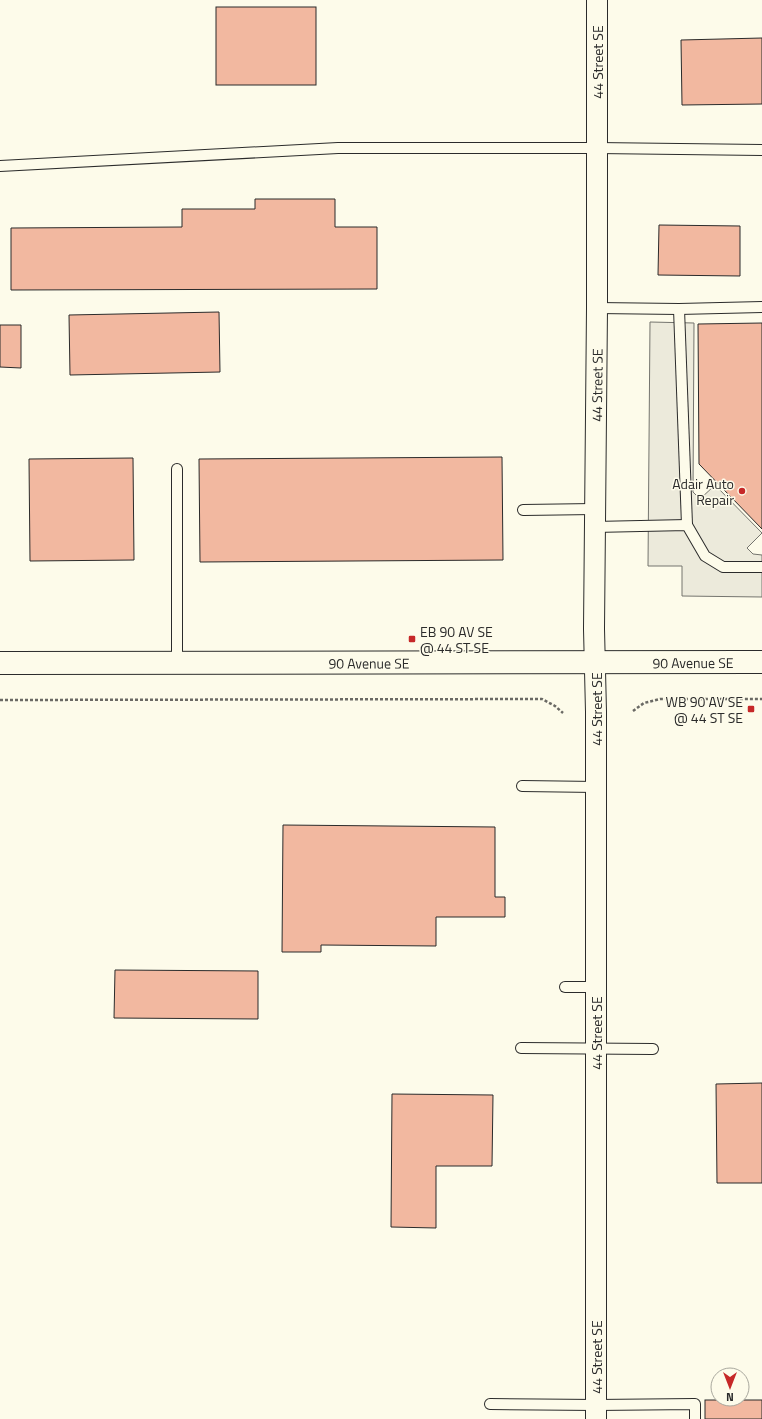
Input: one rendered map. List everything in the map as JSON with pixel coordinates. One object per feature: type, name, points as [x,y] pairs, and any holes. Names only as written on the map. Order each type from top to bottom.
[{"type":"street","name":"44 Street SE","points":[[596,1412],[596,787],[594,518],[597,308],[597,0]]},
{"type":"street","name":"90 Avenue SE","points":[[0,663],[762,662]]},
{"type":"lane","points":[[0,166],[338,148],[597,148],[762,150]]},
{"type":"lane","points":[[597,308],[679,309],[762,307]]},
{"type":"lane","points":[[679,309],[687,525],[705,556],[722,567],[762,568]]},
{"type":"lane","points":[[177,469],[177,662]]},
{"type":"lane","points":[[523,510],[594,518],[687,525]]},
{"type":"lane","points":[[522,786],[596,787]]},
{"type":"lane","points":[[565,987],[596,988]]},
{"type":"lane","points":[[521,1048],[653,1049]]},
{"type":"lane","points":[[490,1404],[596,1412],[695,1404],[695,1419]]},
{"type":"path","points":[[0,700],[542,699],[555,706],[563,713]]},
{"type":"path","points":[[633,711],[644,703],[660,699],[762,699]]},
{"type":"shaded area","points":[[650,322],[694,323],[693,492],[700,499],[715,485],[762,533],[747,548],[753,554],[762,555],[762,597],[682,596],[682,566],[648,566]]},
{"type":"building","points":[[216,7],[316,7],[316,85],[216,85]]},
{"type":"building","points":[[762,38],[762,104],[682,105],[681,40]]},
{"type":"building","points":[[255,199],[335,199],[335,227],[377,227],[377,289],[11,290],[11,228],[182,227],[182,209],[255,209]]},
{"type":"building","points":[[659,225],[740,226],[740,276],[658,275]]},
{"type":"building","points":[[219,312],[220,372],[70,375],[69,315]]},
{"type":"building","points":[[762,323],[762,529],[699,464],[698,324]]},
{"type":"building","points":[[0,325],[21,325],[21,368],[0,367]]},
{"type":"building","points":[[502,457],[503,560],[200,562],[199,459]]},
{"type":"building","points":[[133,458],[134,560],[30,561],[29,459]]},
{"type":"building","points":[[283,825],[495,827],[495,897],[505,897],[505,917],[436,917],[436,946],[321,945],[321,952],[282,952]]},
{"type":"building","points":[[115,970],[258,971],[258,1019],[114,1018]]},
{"type":"building","points":[[762,1083],[762,1183],[717,1183],[716,1084]]},
{"type":"building","points":[[392,1094],[493,1095],[492,1166],[436,1166],[436,1228],[391,1227]]},
{"type":"building","points":[[705,1400],[710,1400],[710,1407],[750,1407],[750,1400],[762,1400],[762,1419],[705,1419]]},
{"type":"place","name":"Adair Auto Repair","points":[[742,491]]},
{"type":"place","name":"EB 90 AV SE @ 44 ST SE","points":[[412,639]]},
{"type":"place","name":"WB 90 AV SE @ 44 ST SE","points":[[751,709]]}]
